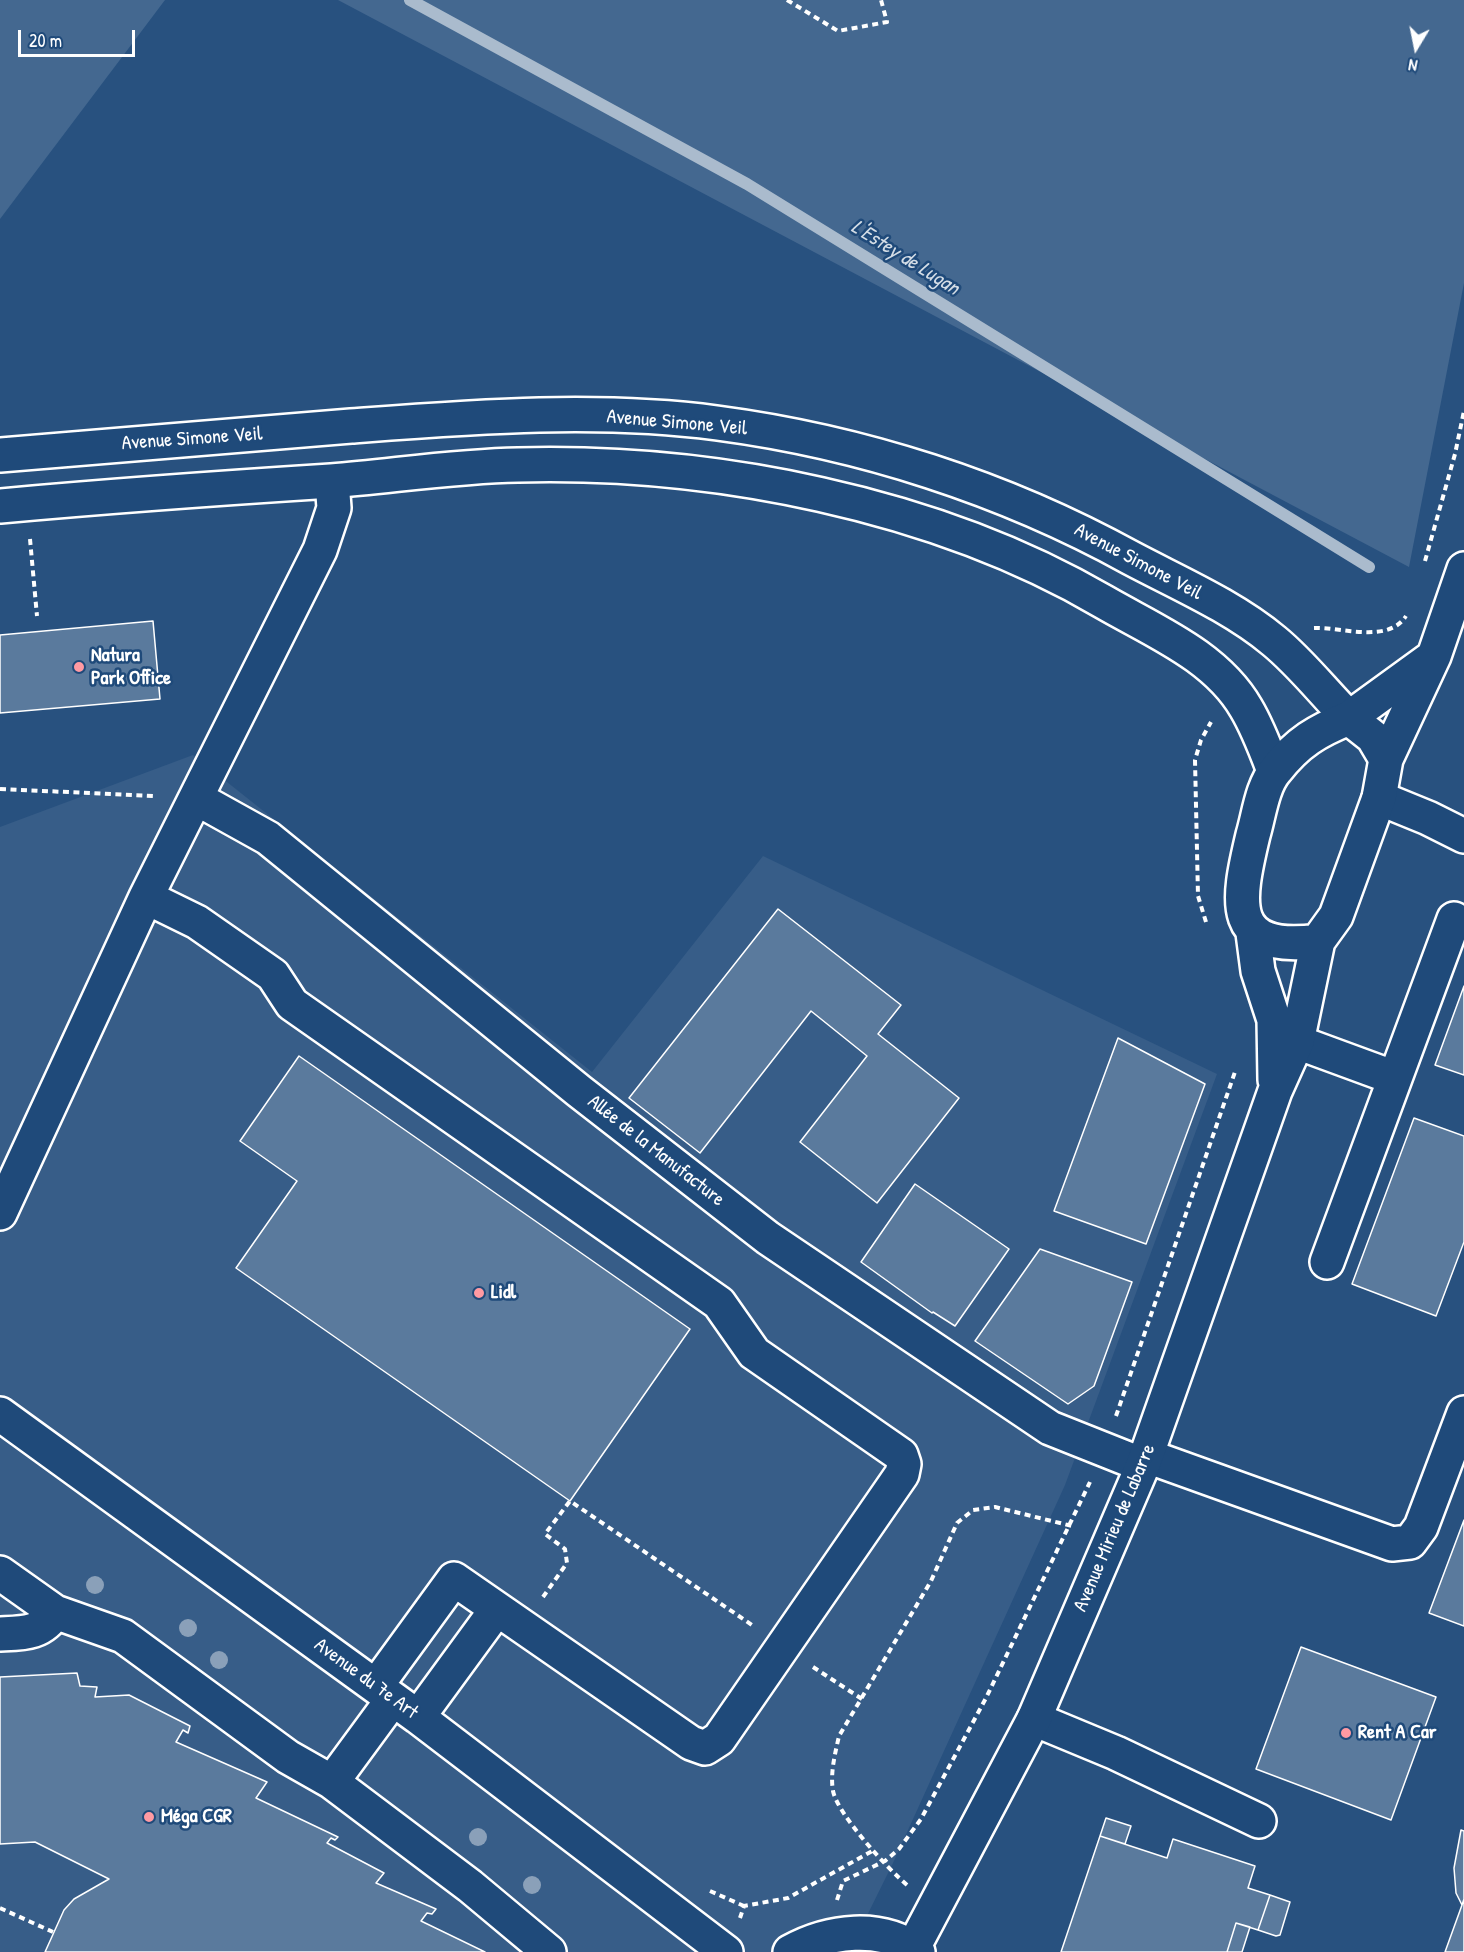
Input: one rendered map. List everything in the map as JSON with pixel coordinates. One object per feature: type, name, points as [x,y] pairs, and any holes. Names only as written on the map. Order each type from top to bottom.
[{"type":"street","name":"Avenue Simone Veil","points":[[0,455],[188,438],[513,414],[716,423],[818,442],[877,455],[1027,507],[1093,537],[1215,603],[1276,642],[1349,718]]},
{"type":"street","points":[[188,438],[192,488]]},
{"type":"street","points":[[807,490],[818,442]]},
{"type":"street","points":[[0,506],[192,488],[333,480],[515,465],[613,465],[707,473],[807,490],[940,528],[1074,584],[1198,656],[1235,692],[1246,708],[1274,771]]},
{"type":"street","points":[[0,1213],[146,897],[320,550],[334,508],[333,480]]},
{"type":"street","name":"Avenue Mirieu de Labarre","points":[[915,1950],[934,1909],[1034,1719],[1145,1461],[1275,1091],[1297,1042],[1318,941],[1336,916],[1379,798],[1386,759],[1437,648],[1464,569]]},
{"type":"street","name":"Avenue Mirieu de Labarre","points":[[1275,1091],[1274,1020],[1258,971],[1253,933],[1241,909],[1243,877],[1262,803],[1274,771],[1312,733],[1349,718],[1437,648]]},
{"type":"street","points":[[1349,718],[1373,737],[1386,759]]},
{"type":"street","name":"Allée de la Manufacture","points":[[196,798],[267,838],[579,1091],[768,1238],[1050,1428],[1104,1449],[1392,1544],[1410,1542],[1421,1527],[1464,1413]]},
{"type":"street","points":[[1379,798],[1464,836]]},
{"type":"street","points":[[146,897],[197,922],[273,975],[292,1004],[719,1303],[754,1353],[901,1455],[904,1464],[902,1474],[784,1648],[719,1739],[705,1748],[691,1743],[454,1579],[396,1701]]},
{"type":"street","points":[[1327,1262],[1454,919]]},
{"type":"street","points":[[1253,933],[1275,943],[1318,941]]},
{"type":"street","points":[[1297,1042],[1395,1078]]},
{"type":"street","name":"Avenue du 7e Art","points":[[0,1414],[396,1701],[733,1937]]},
{"type":"street","points":[[0,1573],[55,1612],[123,1636],[288,1756],[332,1782],[470,1886],[549,1952]]},
{"type":"street","points":[[332,1782],[396,1701],[497,1608]]},
{"type":"street","points":[[0,1634],[29,1633],[48,1624],[55,1612]]},
{"type":"street","points":[[1034,1719],[1116,1753],[1259,1821]]},
{"type":"street","points":[[790,1952],[810,1941],[839,1933],[877,1935],[915,1950]]},
{"type":"path","points":[[787,0],[838,31],[887,22],[881,0]]},
{"type":"path","points":[[1424,564],[1455,454],[1464,411]]},
{"type":"path","points":[[30,537],[37,616]]},
{"type":"path","points":[[1276,642],[1293,630],[1302,628],[1375,632],[1392,628],[1405,619],[1409,608]]},
{"type":"path","points":[[1208,928],[1198,896],[1195,760],[1201,740],[1211,721],[1235,692]]},
{"type":"path","points":[[0,789],[196,798]]},
{"type":"path","points":[[843,1881],[885,1861],[899,1849],[921,1819],[986,1698],[1071,1526],[1104,1449],[1236,1067]]},
{"type":"path","points":[[524,1627],[567,1563],[565,1549],[544,1534],[570,1501],[862,1699]]},
{"type":"path","points":[[934,1909],[904,1883],[844,1816],[833,1791],[833,1760],[839,1736],[932,1581],[957,1523],[973,1510],[995,1508],[1032,1517],[1063,1521],[1071,1526]]},
{"type":"path","points":[[701,1887],[744,1906],[788,1898],[874,1850]]},
{"type":"path","points":[[733,1937],[744,1906]]},
{"type":"path","points":[[0,1908],[53,1932]]},
{"type":"shaded area","points":[[0,0],[165,0],[0,219]]},
{"type":"shaded area","points":[[338,0],[1464,0],[1464,283],[1409,567]]},
{"type":"shaded area","points":[[193,755],[592,1072],[763,856],[1217,1074],[1065,1485],[893,1863],[849,1952],[0,1952],[0,827]]},
{"type":"building","name":"Natura Park Office","points":[[153,621],[160,699],[0,713],[0,635]]},
{"type":"building","points":[[778,909],[901,1005],[878,1034],[959,1098],[877,1203],[800,1142],[867,1056],[811,1011],[700,1153],[629,1098]]},
{"type":"building","points":[[1464,986],[1464,1075],[1435,1065]]},
{"type":"building","points":[[1118,1038],[1205,1084],[1146,1244],[1054,1211]]},
{"type":"building","points":[[299,1056],[690,1329],[570,1501],[236,1268],[297,1181],[240,1141]]},
{"type":"building","points":[[1414,1118],[1464,1136],[1464,1242],[1436,1316],[1352,1284]]},
{"type":"building","points":[[915,1184],[1009,1249],[955,1326],[932,1313],[861,1262]]},
{"type":"building","points":[[1040,1249],[1132,1282],[1094,1386],[1068,1404],[975,1341]]},
{"type":"building","points":[[1464,1520],[1464,1626],[1429,1613]]},
{"type":"building","name":"Rent A Car","points":[[1301,1647],[1436,1697],[1391,1820],[1256,1769]]},
{"type":"building","name":"Méga CGR","points":[[77,1673],[80,1686],[97,1687],[95,1697],[129,1695],[190,1726],[188,1733],[183,1730],[176,1742],[267,1782],[256,1798],[338,1837],[335,1840],[331,1838],[327,1843],[384,1873],[376,1883],[436,1909],[432,1914],[427,1913],[421,1921],[485,1952],[45,1952],[64,1910],[74,1899],[109,1879],[35,1842],[0,1844],[0,1677]]},
{"type":"building","points":[[1106,1818],[1131,1826],[1125,1844],[1100,1836]]},
{"type":"building","points":[[1461,1830],[1464,1831],[1464,1899],[1462,1905],[1456,1893],[1454,1868]]},
{"type":"building","points":[[1100,1836],[1167,1858],[1173,1839],[1255,1866],[1248,1888],[1270,1895],[1258,1930],[1236,1923],[1227,1952],[1061,1952]]},
{"type":"building","points":[[1270,1895],[1290,1902],[1280,1935],[1276,1936],[1258,1930]]},
{"type":"building","points":[[1464,1899],[1464,1952],[1445,1952],[1462,1905]]},
{"type":"building","points":[[1236,1923],[1250,1927],[1242,1952],[1227,1952]]},
{"type":"waterway","name":"L'Estey de Lugan","points":[[410,0],[747,184],[1369,567]]},
{"type":"place","name":"Natura Park Office","points":[[79,667]]},
{"type":"place","name":"Lidl","points":[[479,1293]]},
{"type":"place","name":"Rent A Car","points":[[1346,1733]]},
{"type":"place","name":"Méga CGR","points":[[149,1817]]}]
